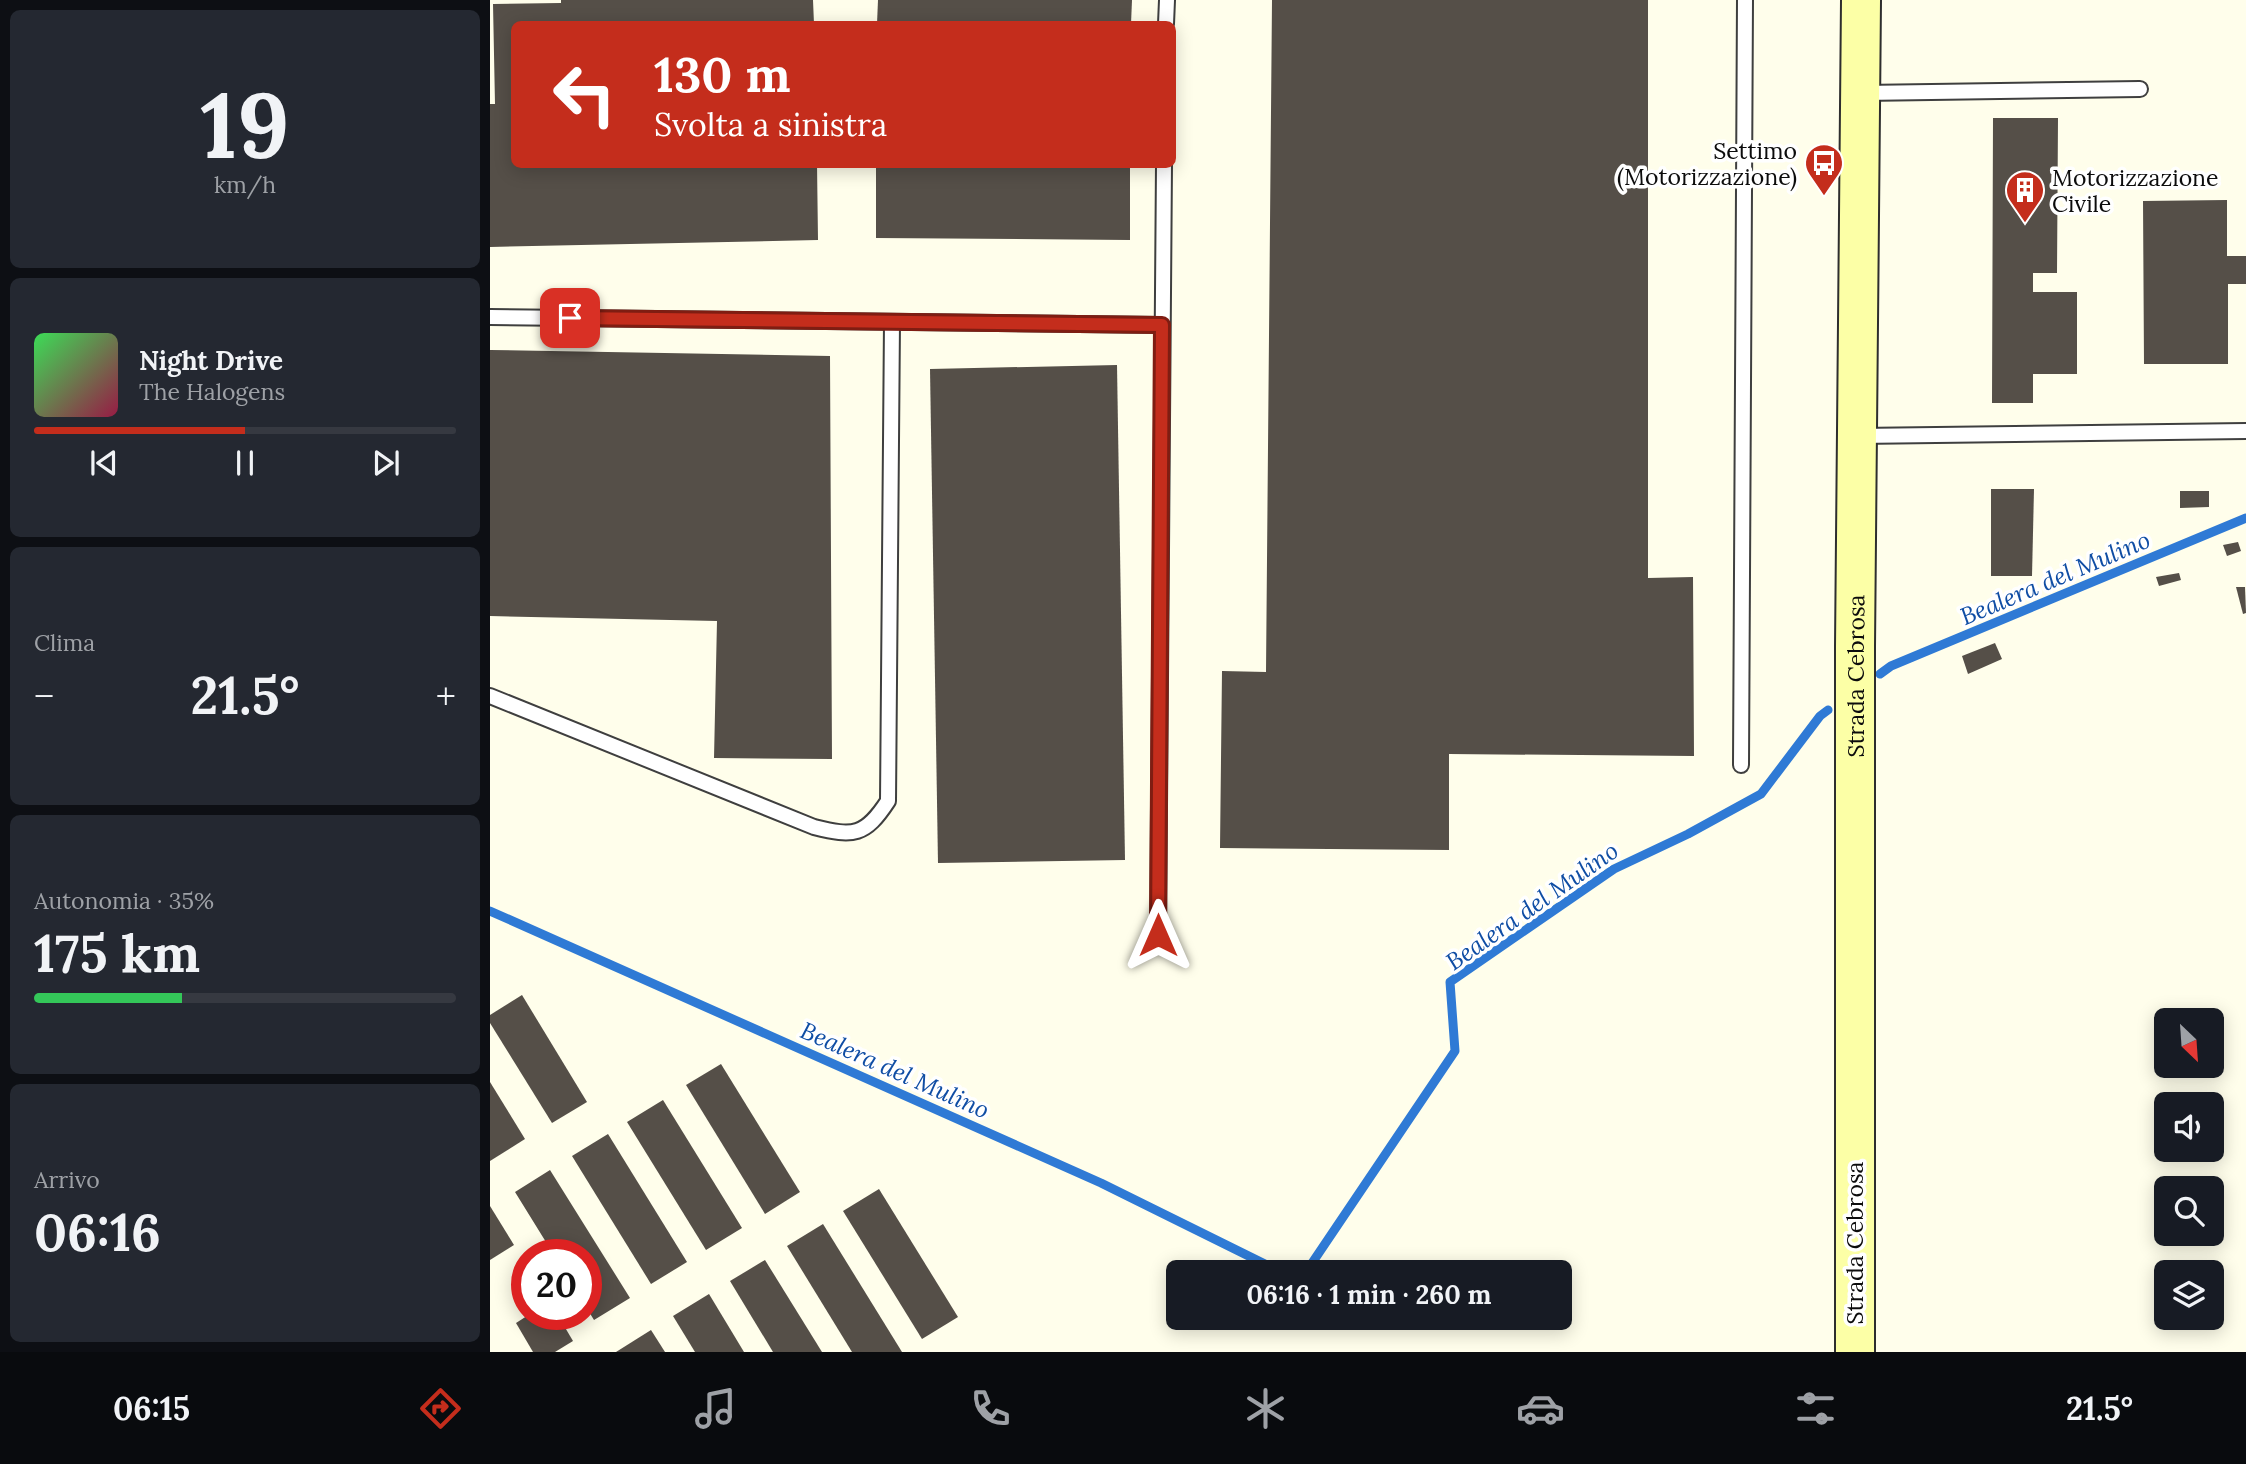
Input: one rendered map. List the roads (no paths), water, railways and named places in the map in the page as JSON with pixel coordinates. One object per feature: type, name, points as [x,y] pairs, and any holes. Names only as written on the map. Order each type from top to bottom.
[{"type":"main road","name":"Strada Cebrosa","points":[[1855,1352],[1858,93],[1861,0]]},
{"type":"lane","points":[[1166,21],[1167,0]]},
{"type":"lane","points":[[1741,765],[1745,0]]},
{"type":"lane","points":[[1858,93],[2140,89]]},
{"type":"lane","points":[[1158,935],[1164,168]]},
{"type":"lane","points":[[490,317],[1162,325]]},
{"type":"lane","points":[[490,696],[814,827],[842,834],[864,829],[877,817],[888,801],[892,322]]},
{"type":"lane","points":[[1857,436],[2246,431]]},
{"type":"waterway","name":"Bealera del Mulino","points":[[1880,674],[1891,666],[2246,518]]},
{"type":"waterway","name":"Bealera del Mulino","points":[[1314,1260],[1455,1051],[1450,982],[1614,869],[1688,834],[1761,794],[1820,716],[1828,710]]},
{"type":"waterway","name":"Bealera del Mulino","points":[[490,911],[1101,1183],[1257,1260]]},
{"type":"place","name":"Settimo (Motorizzazione)","points":[[1824,197]]},
{"type":"place","name":"Motorizzazione Civile","points":[[2025,224]]}]
